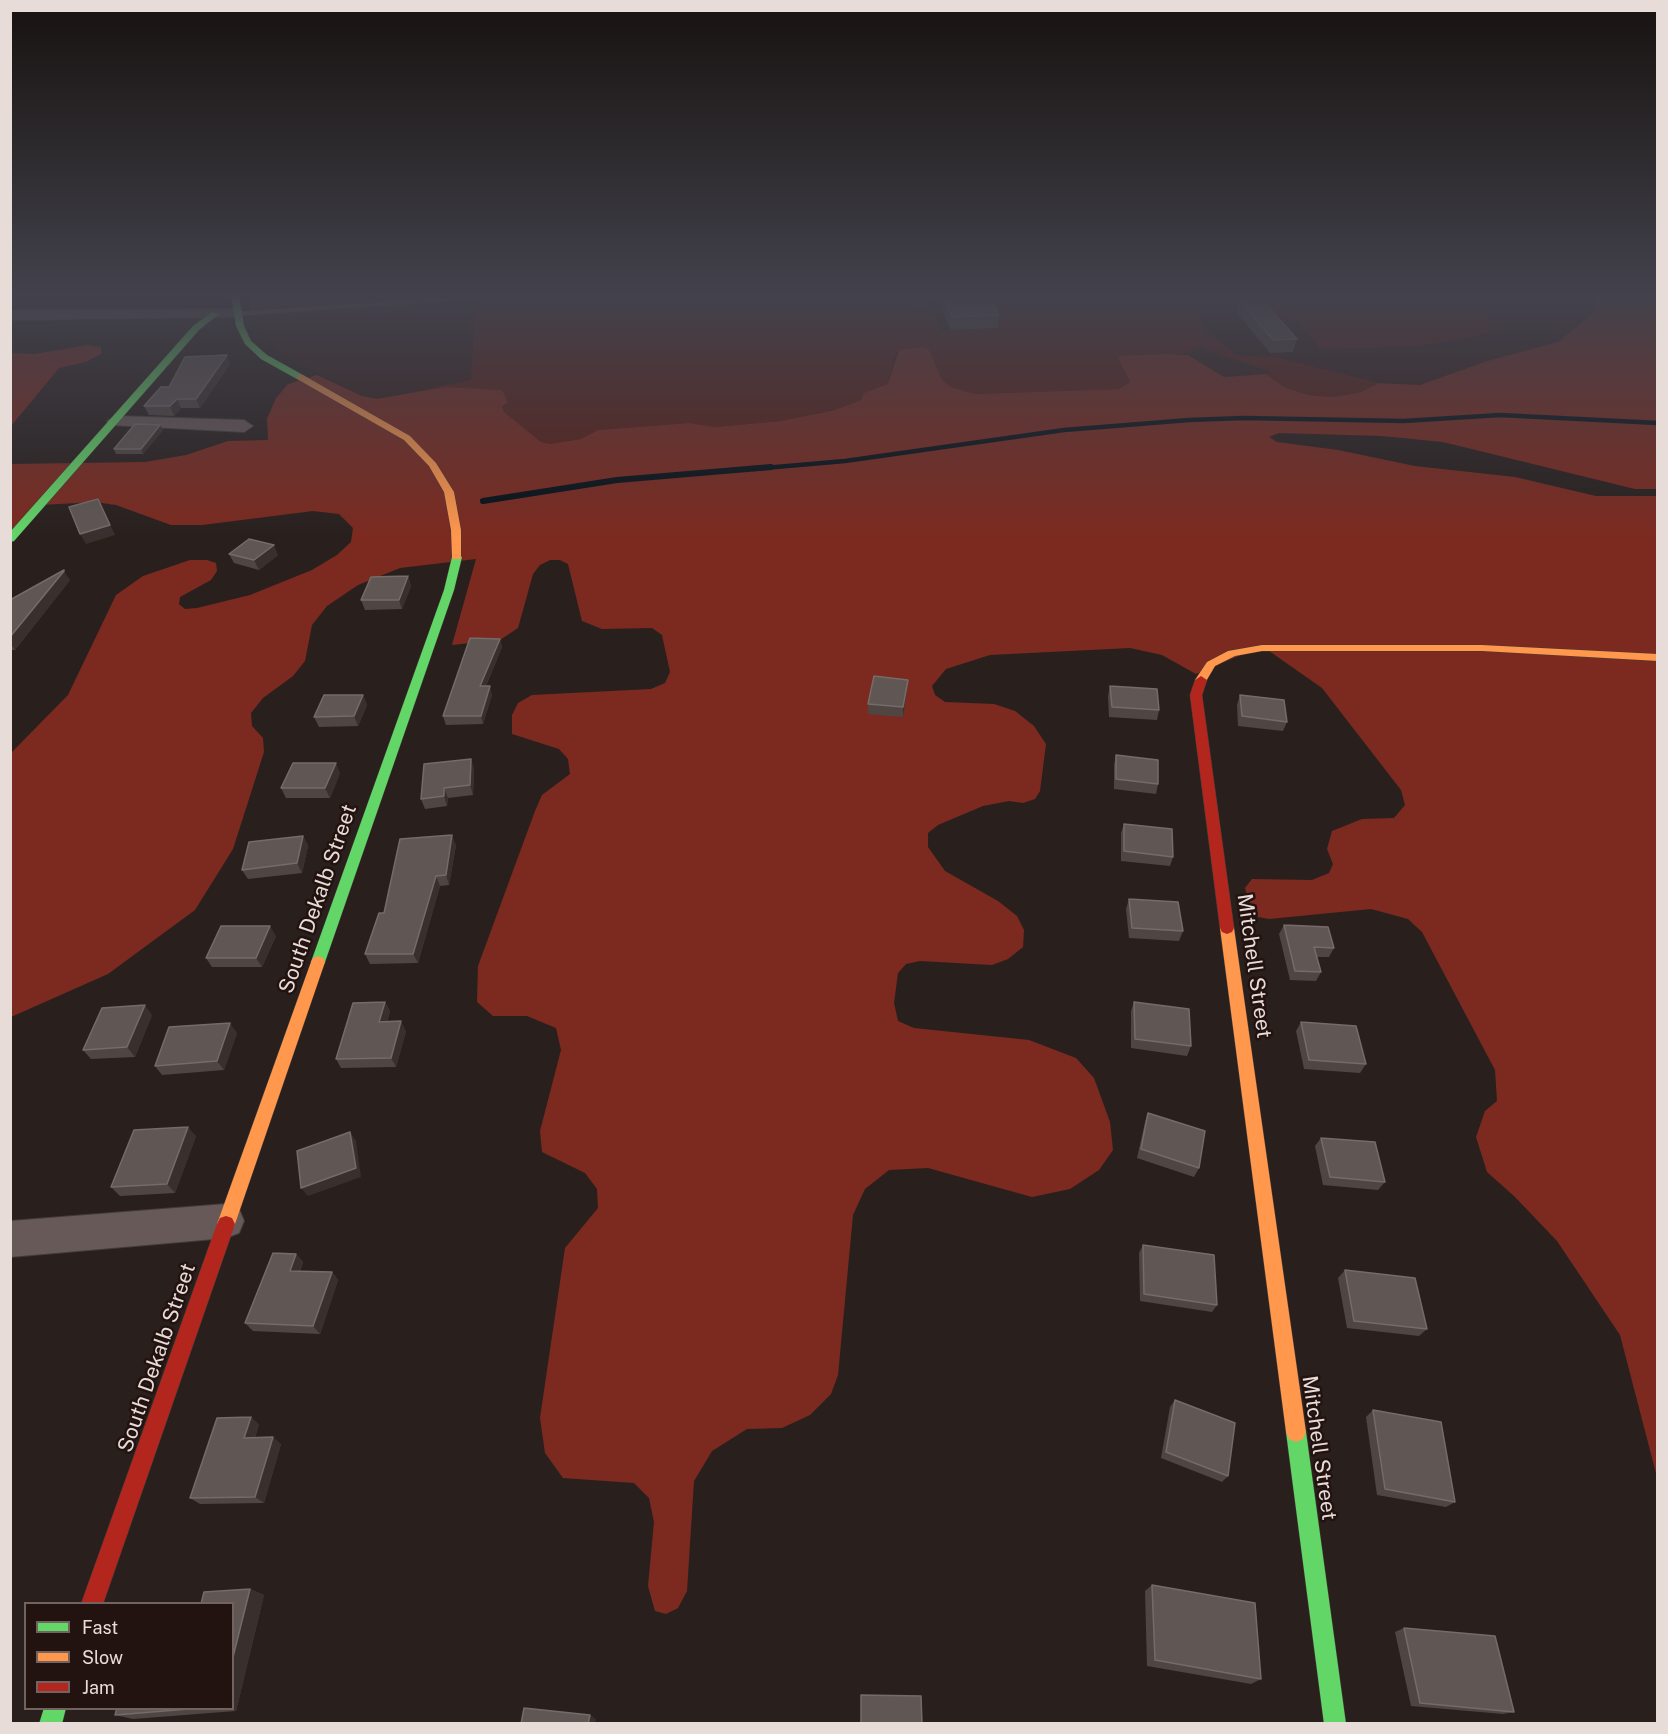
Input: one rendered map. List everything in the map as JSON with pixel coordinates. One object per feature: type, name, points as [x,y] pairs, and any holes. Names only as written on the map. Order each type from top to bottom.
[{"type":"street","points":[[10,539],[155,376]]},
{"type":"street","name":"South Dekalb Street","points":[[93,1602],[449,590],[457,559],[456,530],[449,492],[433,465],[407,438],[297,376]]},
{"type":"street","points":[[116,421],[244,426]]},
{"type":"street","name":"Mitchell Street","points":[[1335,1724],[1196,695],[1211,664],[1232,653],[1262,648],[1482,648],[1658,658]]},
{"type":"street","points":[[10,1239],[226,1221]]},
{"type":"shaded area","points":[[11,376],[52,376],[11,426]]},
{"type":"shaded area","points":[[314,376],[319,376],[362,396],[377,399],[444,387],[502,390],[508,402],[502,407],[504,412],[541,442],[550,444],[581,439],[598,430],[689,423],[716,427],[781,421],[835,410],[861,400],[864,393],[888,384],[891,376],[940,376],[951,387],[975,394],[1119,389],[1130,382],[1127,376],[1269,376],[1286,388],[1309,395],[1334,397],[1360,392],[1379,383],[1420,385],[1445,376],[1657,376],[1657,489],[1635,489],[1443,442],[1382,436],[1279,433],[1269,437],[1277,442],[1338,450],[1415,466],[1515,477],[1596,496],[1657,496],[1657,1477],[1620,1335],[1557,1241],[1514,1196],[1487,1172],[1476,1137],[1485,1111],[1497,1101],[1495,1070],[1422,932],[1408,919],[1371,909],[1269,919],[1258,917],[1251,907],[1245,888],[1252,879],[1312,880],[1329,873],[1333,864],[1327,849],[1332,831],[1362,819],[1394,818],[1405,805],[1401,790],[1322,688],[1262,646],[1196,674],[1162,655],[1130,648],[990,655],[946,669],[932,686],[935,695],[945,702],[994,704],[1015,711],[1034,726],[1046,744],[1040,791],[1035,799],[1023,803],[1009,801],[983,806],[938,825],[928,833],[928,847],[945,871],[998,901],[1017,916],[1024,930],[1023,947],[1008,959],[992,965],[920,961],[906,964],[898,973],[894,1003],[898,1021],[914,1028],[1029,1040],[1076,1058],[1094,1078],[1110,1122],[1113,1150],[1099,1170],[1070,1189],[1032,1197],[928,1168],[889,1170],[865,1189],[853,1215],[838,1375],[831,1394],[810,1415],[782,1428],[747,1429],[712,1451],[694,1481],[687,1591],[678,1608],[666,1614],[655,1611],[648,1586],[654,1522],[649,1498],[634,1483],[563,1478],[545,1453],[540,1418],[565,1248],[598,1208],[597,1189],[585,1173],[542,1152],[540,1131],[561,1050],[556,1028],[527,1016],[493,1016],[477,1002],[478,966],[535,811],[542,795],[570,774],[568,759],[559,749],[512,734],[512,715],[518,703],[532,695],[651,689],[665,683],[670,672],[662,635],[652,628],[602,629],[582,621],[568,564],[560,560],[550,560],[540,565],[533,574],[518,628],[500,640],[452,645],[476,559],[400,568],[358,585],[327,606],[312,625],[305,661],[293,676],[263,698],[251,713],[252,726],[263,738],[264,752],[233,849],[195,910],[108,974],[11,1017],[11,753],[68,695],[116,595],[143,576],[190,560],[207,560],[216,563],[217,571],[211,580],[180,597],[179,604],[185,609],[250,595],[312,570],[337,555],[351,542],[353,528],[339,514],[313,511],[202,525],[171,525],[116,505],[95,502],[41,505],[11,539],[11,464],[145,462],[186,455],[228,441],[268,440],[267,419],[276,398],[288,384]]},
{"type":"shaded area","points":[[322,376],[1035,376],[501,466]]},
{"type":"shaded area","points":[[471,376],[890,376],[888,384],[865,393],[861,400],[835,410],[781,421],[716,427],[689,423],[598,430],[581,439],[550,444],[541,442],[504,412],[502,408],[508,402],[497,389],[466,390],[444,387],[424,389],[471,380]]},
{"type":"shaded area","points":[[940,376],[1127,376],[1130,382],[1119,389],[975,394],[951,387]]},
{"type":"shaded area","points":[[1269,376],[1351,376],[1379,383],[1360,392],[1334,397],[1309,395],[1286,388]]},
{"type":"shaded area","points":[[1293,376],[1445,376],[1420,385]]},
{"type":"building","points":[[175,376],[212,376],[196,399],[177,399],[170,406],[144,406],[161,387],[169,387]]},
{"type":"building","points":[[135,424],[160,425],[141,449],[114,449]]},
{"type":"building","points":[[98,499],[110,525],[80,534],[69,507]]},
{"type":"building","points":[[249,539],[274,545],[254,560],[229,554]]},
{"type":"building","points":[[64,571],[10,637],[10,600]]},
{"type":"building","points":[[408,576],[399,600],[361,600],[371,577]]},
{"type":"building","points":[[470,638],[500,639],[480,686],[490,686],[481,716],[443,716]]},
{"type":"building","points":[[874,676],[908,680],[903,707],[868,704]]},
{"type":"building","points":[[1110,686],[1157,689],[1159,710],[1112,707]]},
{"type":"building","points":[[324,695],[363,695],[354,716],[314,717]]},
{"type":"building","points":[[1240,695],[1284,700],[1287,722],[1242,716]]},
{"type":"building","points":[[1116,755],[1158,760],[1158,784],[1116,779]]},
{"type":"building","points":[[471,759],[470,785],[444,788],[444,796],[421,799],[424,764]]},
{"type":"building","points":[[293,763],[336,763],[325,788],[281,788]]},
{"type":"building","points":[[1124,824],[1172,829],[1173,857],[1124,851]]},
{"type":"building","points":[[452,835],[446,875],[436,876],[413,954],[365,954],[379,913],[384,913],[400,839]]},
{"type":"building","points":[[303,836],[297,863],[242,870],[249,842]]},
{"type":"building","points":[[1129,899],[1178,902],[1183,931],[1132,928]]},
{"type":"building","points":[[1284,925],[1328,927],[1334,948],[1314,947],[1321,972],[1295,971]]},
{"type":"building","points":[[221,926],[270,926],[256,958],[206,958]]},
{"type":"building","points":[[385,1002],[379,1022],[401,1021],[391,1058],[336,1059],[353,1003]]},
{"type":"building","points":[[1134,1002],[1189,1009],[1191,1046],[1135,1039]]},
{"type":"building","points":[[145,1005],[127,1047],[83,1050],[102,1008]]},
{"type":"building","points":[[1301,1022],[1356,1026],[1366,1064],[1309,1060]]},
{"type":"building","points":[[230,1023],[217,1061],[155,1066],[169,1027]]},
{"type":"building","points":[[1148,1113],[1205,1131],[1199,1168],[1141,1149]]},
{"type":"building","points":[[188,1127],[167,1184],[111,1187],[134,1130]]},
{"type":"building","points":[[350,1132],[356,1168],[301,1188],[297,1151]]},
{"type":"building","points":[[1321,1138],[1375,1142],[1385,1182],[1330,1177]]},
{"type":"building","points":[[1143,1245],[1214,1255],[1217,1305],[1144,1294]]},
{"type":"building","points":[[273,1253],[296,1254],[290,1271],[332,1272],[313,1326],[245,1323]]},
{"type":"building","points":[[1345,1270],[1415,1278],[1427,1329],[1354,1321]]},
{"type":"building","points":[[1175,1400],[1235,1423],[1228,1476],[1166,1452]]},
{"type":"building","points":[[1373,1410],[1441,1422],[1455,1502],[1385,1489]]},
{"type":"building","points":[[251,1417],[244,1438],[273,1437],[255,1497],[190,1498],[217,1418]]},
{"type":"building","points":[[1152,1585],[1255,1603],[1261,1679],[1155,1660]]},
{"type":"building","points":[[250,1589],[234,1653],[234,1602],[202,1602],[204,1592]]},
{"type":"building","points":[[1404,1628],[1495,1636],[1514,1712],[1420,1703]]},
{"type":"building","points":[[861,1695],[921,1696],[922,1724],[861,1724]]},
{"type":"building","points":[[524,1708],[590,1715],[588,1724],[521,1724]]},
{"type":"building","points":[[116,1710],[176,1710],[115,1715]]},
{"type":"waterway","points":[[753,469],[845,461],[1064,430],[1189,420],[1244,418],[1404,421],[1500,415],[1658,423]]},
{"type":"waterway","points":[[483,501],[617,480],[771,467]]},
{"type":"traffic: fast","points":[[10,539],[154,376]]},
{"type":"traffic: fast","points":[[318,962],[449,590],[457,557]]},
{"type":"traffic: fast","points":[[1296,1432],[1335,1724]]},
{"type":"traffic: fast","points":[[50,1724],[54,1710]]},
{"type":"traffic: slow","points":[[300,377],[407,438],[433,465],[449,492],[456,530],[457,557]]},
{"type":"traffic: slow","points":[[1201,680],[1211,664],[1232,653],[1262,648],[1482,648],[1658,658]]},
{"type":"traffic: slow","points":[[1227,928],[1296,1432]]},
{"type":"traffic: slow","points":[[226,1224],[318,962]]},
{"type":"traffic: jam","points":[[1201,680],[1196,695],[1227,928]]},
{"type":"traffic: jam","points":[[93,1602],[226,1224]]}]
